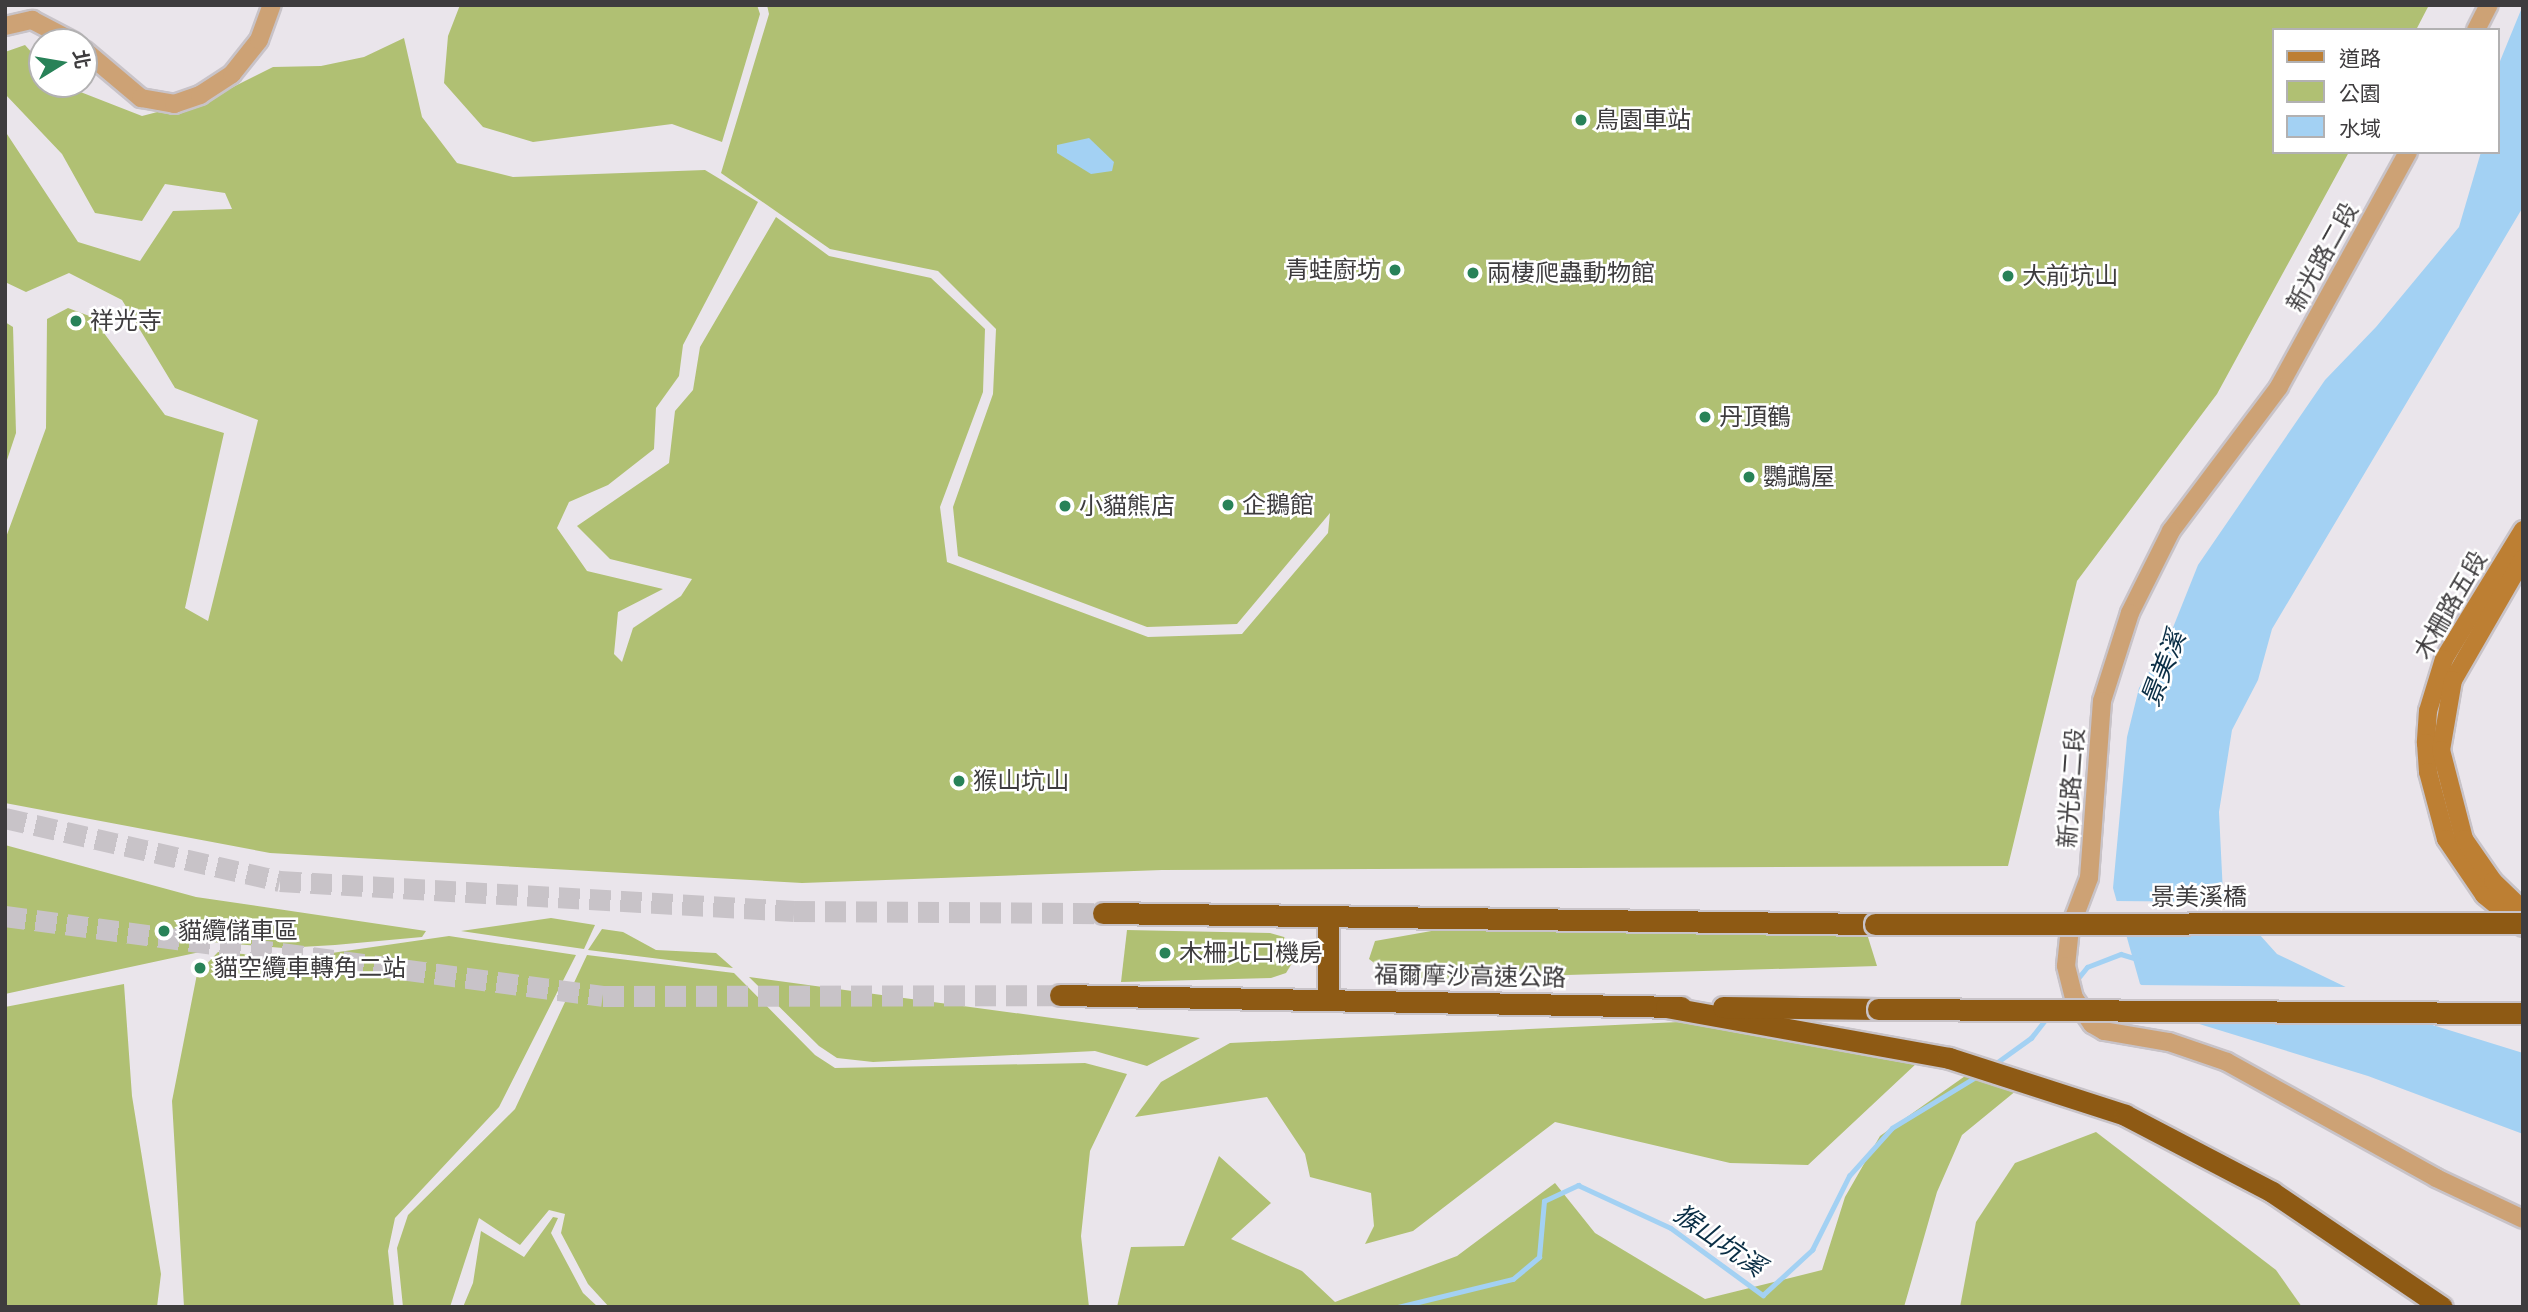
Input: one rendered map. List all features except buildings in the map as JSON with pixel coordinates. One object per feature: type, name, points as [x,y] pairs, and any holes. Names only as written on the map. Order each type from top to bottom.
[{"type":"highway","points":[[1103,913],[1328,918],[1328,999]]},
{"type":"highway","name":"景美溪橋","points":[[1328,918],[1875,924],[2523,925]]},
{"type":"highway","name":"福爾摩沙高速公路","points":[[1060,995],[1666,1007],[2523,1013]]},
{"type":"highway","points":[[1666,1007],[1876,1045],[2002,1073],[2125,1115],[2272,1192],[2442,1307]]},
{"type":"main road","name":"木柵路五段","points":[[2523,530],[2444,660],[2428,711],[2426,743],[2430,783],[2446,839],[2484,895],[2523,925]]},
{"type":"main road","name":"木柵路五段","points":[[2523,559],[2453,680],[2441,750],[2464,839],[2493,881],[2523,910]]},
{"type":"street","points":[[98,62],[141,98],[174,104],[208,92],[232,74],[259,40],[272,5]]},
{"type":"street","points":[[2477,28],[2489,5]]},
{"type":"street","points":[[5,26],[32,20],[47,28]]},
{"type":"street","name":"新光路二段","points":[[2407,154],[2279,387],[2171,531],[2130,613],[2102,701],[2090,869],[2070,928],[2066,965],[2074,998],[2092,1024],[2104,1031],[2169,1042],[2227,1062],[2435,1178],[2523,1219]]},
{"type":"green space","points":[[460,5],[757,5],[760,14],[722,142],[672,124],[533,142],[483,127],[444,83],[448,36]]},
{"type":"green space","points":[[767,5],[2429,5],[2417,28],[2272,28],[2272,154],[2348,154],[2217,394],[2077,581],[2008,866],[1162,870],[802,883],[270,853],[5,803],[5,540],[46,428],[47,319],[68,308],[92,317],[165,415],[224,433],[185,608],[208,621],[258,420],[175,388],[122,300],[69,273],[26,292],[5,282],[5,131],[78,242],[140,261],[173,211],[232,209],[225,193],[165,184],[142,221],[95,213],[62,154],[5,94],[5,52],[25,45],[28,48],[28,98],[96,98],[142,116],[211,98],[273,67],[321,66],[364,57],[404,38],[422,117],[457,163],[513,177],[705,170],[758,202],[683,345],[679,376],[656,408],[654,449],[608,485],[569,502],[557,528],[587,571],[663,589],[618,612],[614,654],[622,662],[633,628],[681,596],[692,579],[610,559],[577,526],[669,463],[675,411],[693,390],[700,347],[776,217],[829,256],[931,278],[985,329],[983,392],[940,507],[947,562],[1148,637],[1242,634],[1328,533],[1330,513],[1237,624],[1147,627],[958,556],[953,507],[993,394],[996,329],[938,271],[830,249],[721,173],[769,14]]},
{"type":"green space","points":[[5,322],[13,327],[16,433],[5,466]]},
{"type":"green space","points":[[5,845],[196,897],[426,931],[422,937],[283,948],[212,942],[200,952],[5,994]]},
{"type":"green space","points":[[551,918],[595,925],[584,949],[461,931]]},
{"type":"green space","points":[[602,929],[623,932],[656,950],[716,953],[733,968],[588,950]]},
{"type":"green space","points":[[1127,930],[1270,933],[1284,937],[1297,955],[1286,973],[1271,978],[1121,982]]},
{"type":"green space","points":[[1437,930],[1867,934],[1877,966],[1432,979],[1390,975],[1369,959],[1375,941]]},
{"type":"green space","points":[[449,936],[576,955],[499,1107],[395,1218],[388,1251],[394,1307],[184,1307],[172,1101],[197,974],[218,952],[297,958]]},
{"type":"green space","points":[[587,955],[734,973],[815,1055],[835,1068],[1085,1063],[1127,1074],[1090,1151],[1081,1236],[1089,1307],[609,1307],[588,1284],[561,1233],[565,1214],[549,1210],[520,1245],[479,1218],[450,1307],[403,1307],[397,1248],[408,1215],[515,1109]]},
{"type":"green space","points":[[749,977],[1200,1038],[1147,1066],[1095,1051],[873,1062],[837,1058],[819,1046]]},
{"type":"green space","points":[[124,984],[132,1096],[161,1274],[157,1307],[5,1307],[5,1007]]},
{"type":"green space","points":[[1722,1020],[1933,1048],[1808,1165],[1730,1163],[1555,1122],[1413,1231],[1365,1244],[1374,1226],[1371,1193],[1310,1177],[1305,1154],[1267,1097],[1135,1117],[1161,1082],[1230,1043]]},
{"type":"green space","points":[[1985,1062],[2028,1081],[1962,1135],[1937,1192],[1904,1307],[1117,1307],[1131,1247],[1184,1246],[1219,1156],[1271,1203],[1231,1239],[1302,1271],[1335,1302],[1457,1256],[1555,1183],[1595,1233],[1705,1299],[1822,1270],[1845,1197],[1880,1136]]},
{"type":"green space","points":[[2096,1132],[2276,1270],[2302,1307],[1960,1307],[1976,1222],[2015,1163]]},
{"type":"green space","points":[[553,1217],[558,1218],[551,1233],[583,1293],[598,1307],[463,1307],[473,1283],[481,1231],[524,1257]]},
{"type":"water","name":"景美溪","points":[[2523,5],[2523,207],[2272,629],[2258,680],[2232,730],[2219,812],[2223,894],[2277,954],[2410,1018],[2523,1053],[2523,1134],[2368,1076],[2196,1023],[2140,984],[2113,888],[2127,737],[2139,688],[2166,645],[2198,565],[2325,380],[2376,327],[2459,227],[2480,154],[2500,154],[2500,61]]},
{"type":"water","points":[[1089,138],[1114,162],[1112,171],[1091,174],[1057,153],[1057,145]]},
{"type":"pier","points":[[2113,901],[2235,902],[2266,936],[2123,936]]},
{"type":"pier","points":[[2137,985],[2353,987],[2411,1015],[2184,1019]]},
{"type":"waterway","name":"猴山坑溪","points":[[2075,982],[2087,967],[2121,954],[2137,959]]},
{"type":"waterway","name":"猴山坑溪","points":[[1992,1066],[2031,1038],[2048,1016]]},
{"type":"waterway","name":"猴山坑溪","points":[[1398,1307],[1513,1279],[1539,1257],[1544,1201],[1578,1185],[1671,1228],[1763,1295],[1812,1250],[1849,1176],[1892,1128],[1979,1075]]},
{"type":"tunnel","points":[[5,818],[280,881],[794,911],[1103,913]]},
{"type":"tunnel","points":[[5,916],[603,996],[1060,995]]},
{"type":"place","name":"鳥園車站","points":[[1581,120]]},
{"type":"place","name":"青蛙廚坊","points":[[1395,270]]},
{"type":"place","name":"兩棲爬蟲動物館","points":[[1473,273]]},
{"type":"place","name":"大前坑山","points":[[2008,276]]},
{"type":"place","name":"祥光寺","points":[[76,321]]},
{"type":"place","name":"丹頂鶴","points":[[1705,417]]},
{"type":"place","name":"鸚鵡屋","points":[[1749,477]]},
{"type":"place","name":"企鵝館","points":[[1228,505]]},
{"type":"place","name":"小貓熊店","points":[[1065,506]]},
{"type":"place","name":"猴山坑山","points":[[959,781]]},
{"type":"place","name":"貓纜儲車區","points":[[164,931]]},
{"type":"place","name":"木柵北口機房","points":[[1165,953]]},
{"type":"place","name":"貓空纜車轉角二站","points":[[200,968]]}]
